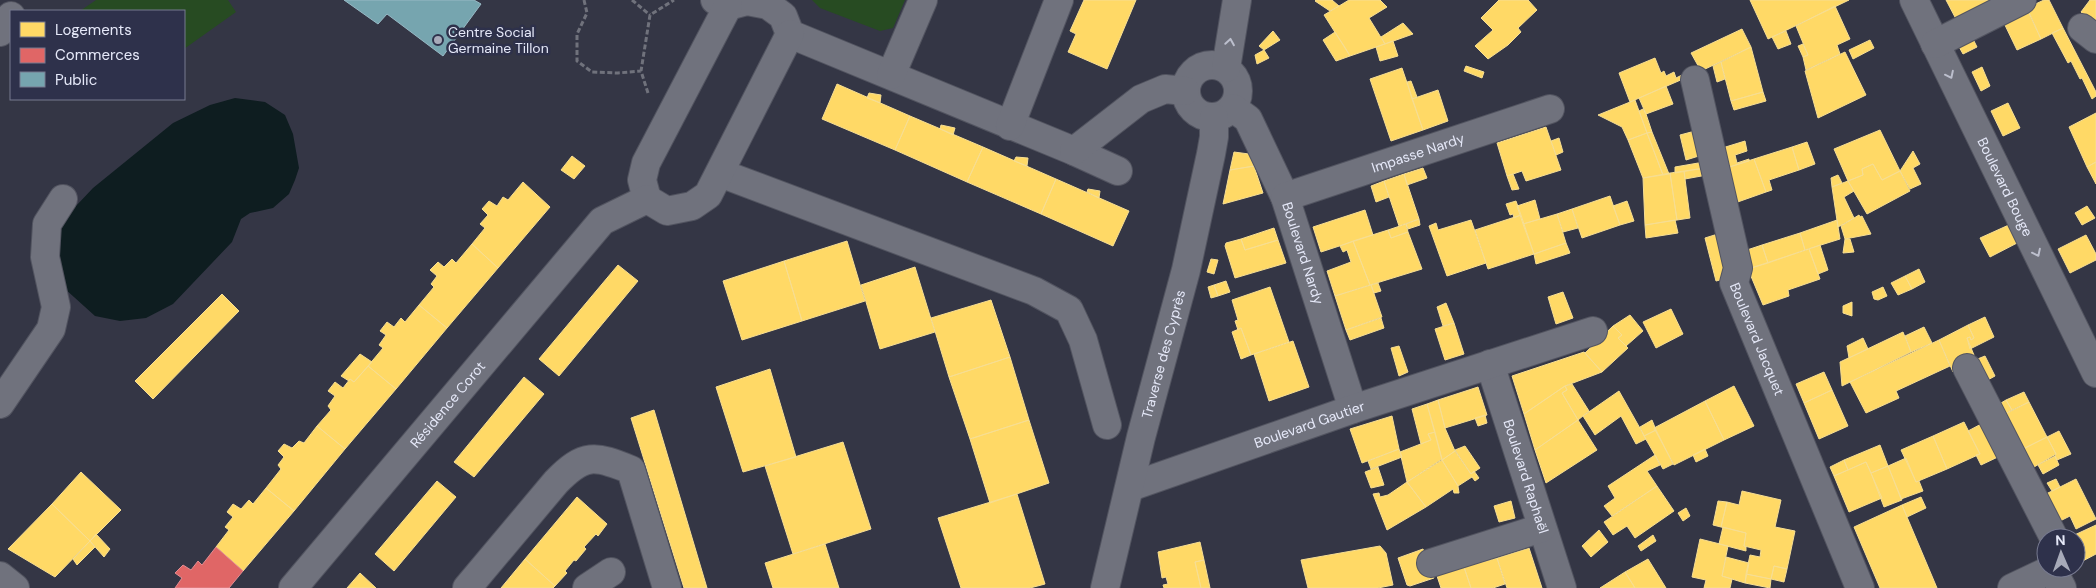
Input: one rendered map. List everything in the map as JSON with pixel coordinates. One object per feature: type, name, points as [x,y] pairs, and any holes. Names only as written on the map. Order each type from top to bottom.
[{"type":"street","points":[[16,10],[24,0]]},
{"type":"street","points":[[790,34],[708,195],[692,206],[667,211],[646,199],[642,180],[646,163],[721,3],[747,0],[768,5],[782,16],[790,34],[1118,171]]},
{"type":"street","points":[[890,75],[923,0]]},
{"type":"street","points":[[1010,126],[1059,0]]},
{"type":"street","points":[[1226,68],[1237,0]]},
{"type":"street","name":"Boulevard Bouge","points":[[1914,0],[2096,373]]},
{"type":"street","points":[[1935,44],[2022,0]]},
{"type":"street","points":[[0,32],[10,17]]},
{"type":"street","points":[[1218,65],[1226,68],[1233,74],[1239,92],[1223,113],[1203,116],[1194,111],[1185,91],[1193,73],[1201,67],[1218,65]]},
{"type":"street","name":"Boulevard Jacquet","points":[[1695,80],[1738,268],[1734,283],[1860,588]]},
{"type":"street","points":[[1074,151],[1141,99],[1165,89],[1185,91]]},
{"type":"street","name":"Impasse Nardy","points":[[1286,197],[1550,109]]},
{"type":"street","name":"Boulevard Nardy","points":[[1223,113],[1248,119],[1286,197],[1353,409]]},
{"type":"street","name":"Traverse des Cyprès","points":[[1105,588],[1141,437],[1186,270],[1214,137],[1223,113]]},
{"type":"street","points":[[720,172],[1034,291],[1069,310],[1083,340],[1107,425]]},
{"type":"street","points":[[0,404],[51,328],[56,308],[45,257],[47,224],[63,199]]},
{"type":"street","name":"Résidence Corot","points":[[293,588],[602,220],[646,199]]},
{"type":"street","name":"Boulevard Gautier","points":[[1130,487],[1353,409],[1593,331]]},
{"type":"street","name":"Boulevard Raphaël","points":[[1490,364],[1562,588]]},
{"type":"street","points":[[1967,368],[2049,528]]},
{"type":"street","points":[[467,588],[571,466],[593,458],[614,463],[630,470],[667,588]]},
{"type":"street","points":[[1431,563],[1542,528]]},
{"type":"street","points":[[588,588],[611,572]]},
{"type":"street","points":[[0,576],[15,588]]},
{"type":"street","points":[[2012,588],[2045,578]]},
{"type":"path","points":[[584,0],[586,13],[578,34],[577,61],[592,72],[618,73],[641,71]]},
{"type":"path","points":[[632,0],[650,15]]},
{"type":"path","points":[[648,94],[641,71],[650,15],[674,0]]},
{"type":"green space","points":[[96,0],[228,0],[236,12],[185,48],[185,10],[81,10]]},
{"type":"green space","points":[[812,0],[905,0],[893,28],[880,31],[820,8]]},
{"type":"shaded area","points":[[235,98],[265,102],[285,115],[293,134],[299,168],[289,194],[273,208],[250,213],[241,219],[232,242],[173,304],[146,318],[120,321],[95,316],[64,288],[58,273],[59,224],[93,188],[173,123],[210,105]]},
{"type":"building: Logements","points":[[1084,0],[1136,0],[1107,69],[1068,52],[1076,34],[1070,31]]},
{"type":"building: Logements","points":[[1316,0],[1332,0],[1339,6],[1330,11]]},
{"type":"building: Logements","points":[[1349,0],[1380,0],[1387,7],[1369,18],[1385,44],[1350,56],[1324,15]]},
{"type":"building: Logements","points":[[1499,0],[1528,0],[1537,10],[1518,28],[1521,32],[1508,45],[1488,59],[1475,46],[1493,30],[1481,18]]},
{"type":"building: Logements","points":[[1750,0],[1849,0],[1768,39]]},
{"type":"building: Logements","points":[[1946,0],[1993,0],[1956,19]]},
{"type":"building: Logements","points":[[2044,0],[2049,0],[2063,28],[2041,39],[2027,8]]},
{"type":"building: Logements","points":[[2090,0],[2096,0],[2096,23],[2081,12]]},
{"type":"building: Logements","points":[[1835,6],[1850,39],[1837,45],[1840,54],[1806,70],[1803,57],[1808,55],[1796,26]]},
{"type":"building: Logements","points":[[2027,9],[2041,39],[2017,50],[2003,21]]},
{"type":"building: Logements","points":[[1403,23],[1413,34],[1385,44],[1381,37]]},
{"type":"building: Logements","points":[[2063,28],[2096,92],[2096,96],[2092,99],[2082,78],[2080,79],[2071,61],[2068,63],[2052,33]]},
{"type":"building: Logements","points":[[1742,29],[1751,47],[1701,71],[1691,53]]},
{"type":"building: Logements","points":[[1273,31],[1280,40],[1264,50],[1259,46]]},
{"type":"building: Logements","points":[[1786,31],[1791,44],[1778,49],[1772,37]]},
{"type":"building: Logements","points":[[1335,32],[1350,56],[1336,61],[1323,40]]},
{"type":"building: Logements","points":[[1972,37],[1977,47],[1963,54],[1958,45]]},
{"type":"building: Logements","points":[[1870,40],[1874,48],[1853,59],[1849,50]]},
{"type":"building: Logements","points":[[1393,41],[1398,56],[1380,61],[1376,47]]},
{"type":"building: Logements","points":[[1803,44],[1808,55],[1803,57],[1798,46]]},
{"type":"building: Logements","points":[[1751,47],[1763,92],[1731,101],[1721,62]]},
{"type":"building: Logements","points":[[1264,50],[1269,58],[1257,64],[1255,55]]},
{"type":"building: Logements","points":[[1845,52],[1866,95],[1818,118],[1805,71]]},
{"type":"building: Logements","points":[[1655,58],[1661,73],[1664,71],[1666,76],[1674,72],[1676,78],[1682,75],[1683,79],[1630,102],[1619,73]]},
{"type":"building: Logements","points":[[1721,62],[1725,79],[1717,82],[1713,66]]},
{"type":"building: Logements","points":[[1466,66],[1484,72],[1482,78],[1464,71]]},
{"type":"building: Logements","points":[[1982,67],[1990,86],[1981,91],[1972,72]]},
{"type":"building: Logements","points":[[1402,68],[1423,130],[1391,141],[1370,79]]},
{"type":"building: Logements","points":[[1411,81],[1417,97],[1412,99],[1407,82]]},
{"type":"building: Logements","points":[[837,84],[910,116],[895,150],[822,119]]},
{"type":"building: Logements","points":[[1666,86],[1673,104],[1646,114],[1639,98]]},
{"type":"building: Logements","points":[[1438,90],[1448,121],[1423,130],[1412,99]]},
{"type":"building: Logements","points":[[1763,92],[1766,101],[1734,110],[1731,101]]},
{"type":"building: Logements","points":[[869,93],[881,95],[880,103],[867,98]]},
{"type":"building: Logements","points":[[1635,100],[1647,133],[1628,140],[1622,127],[1598,115]]},
{"type":"building: Logements","points":[[2008,103],[2020,128],[2003,136],[1991,111]]},
{"type":"building: Logements","points":[[1643,109],[1652,132],[1647,133],[1639,111]]},
{"type":"building: Logements","points":[[2096,113],[2096,162],[2087,167],[2069,127]]},
{"type":"building: Logements","points":[[910,116],[983,147],[967,182],[895,150]]},
{"type":"building: Logements","points":[[941,125],[955,128],[953,135],[940,129]]},
{"type":"building: Logements","points":[[1546,127],[1561,170],[1526,181],[1522,171],[1507,176],[1497,143]]},
{"type":"building: Logements","points":[[1880,130],[1900,171],[1882,180],[1873,164],[1862,169],[1863,175],[1848,181],[1834,149]]},
{"type":"building: Logements","points":[[1695,131],[1702,155],[1686,160],[1680,135]]},
{"type":"building: Logements","points":[[1652,132],[1669,174],[1663,175],[1647,133]]},
{"type":"building: Logements","points":[[1647,133],[1663,175],[1643,178],[1628,140]]},
{"type":"building: Logements","points":[[1559,138],[1563,152],[1556,155],[1551,141]]},
{"type":"building: Logements","points":[[1745,141],[1747,151],[1735,155],[1737,163],[1749,159],[1749,161],[1723,169],[1719,149]]},
{"type":"building: Logements","points":[[1807,142],[1815,164],[1799,170],[1792,147]]},
{"type":"building: Logements","points":[[983,147],[1056,179],[1041,214],[967,182]]},
{"type":"building: Logements","points":[[1792,147],[1799,170],[1769,180],[1772,190],[1766,192],[1754,159]]},
{"type":"building: Logements","points":[[1913,151],[1920,164],[1913,168],[1921,184],[1910,189],[1900,171]]},
{"type":"building: Logements","points":[[1234,152],[1249,154],[1254,166],[1230,170]]},
{"type":"building: Logements","points":[[572,156],[585,166],[574,179],[561,170]]},
{"type":"building: Logements","points":[[1016,157],[1028,158],[1027,166],[1014,161]]},
{"type":"building: Logements","points":[[1754,159],[1766,192],[1732,204],[1723,169]]},
{"type":"building: Logements","points":[[1704,162],[1705,168],[1675,173],[1675,167]]},
{"type":"building: Logements","points":[[2096,162],[2096,184],[2087,167]]},
{"type":"building: Logements","points":[[1873,164],[1882,180],[1900,171],[1910,191],[1867,214],[1848,181],[1863,175],[1862,169]]},
{"type":"building: Logements","points":[[1254,166],[1263,193],[1223,204],[1230,170]]},
{"type":"building: Logements","points":[[1423,168],[1427,178],[1407,185],[1404,174]]},
{"type":"building: Logements","points":[[1705,168],[1707,175],[1685,179],[1684,171]]},
{"type":"building: Logements","points":[[1684,171],[1690,218],[1677,220],[1670,173]]},
{"type":"building: Logements","points":[[1670,173],[1677,220],[1645,225],[1643,178]]},
{"type":"building: Logements","points":[[1404,174],[1419,219],[1399,226],[1384,181]]},
{"type":"building: Logements","points":[[1513,174],[1519,189],[1512,190],[1507,176]]},
{"type":"building: Logements","points":[[1838,175],[1842,183],[1832,187],[1831,178]]},
{"type":"building: Logements","points":[[1056,179],[1129,211],[1113,246],[1041,214]]},
{"type":"building: Logements","points":[[1384,181],[1389,197],[1376,202],[1371,186]]},
{"type":"building: Logements","points":[[1848,181],[1854,191],[1844,197],[1854,218],[1838,227],[1832,187]]},
{"type":"building: Logements","points":[[523,182],[550,207],[498,268],[472,244],[485,228],[480,224],[488,215],[482,209],[489,201],[497,206],[503,197],[508,200]]},
{"type":"building: Logements","points":[[1088,189],[1100,191],[1099,198],[1087,192]]},
{"type":"building: Logements","points":[[1610,196],[1620,225],[1582,238],[1572,209]]},
{"type":"building: Logements","points":[[1535,200],[1540,219],[1523,224],[1517,206]]},
{"type":"building: Logements","points":[[1516,201],[1521,215],[1514,218],[1513,214],[1510,215],[1506,204]]},
{"type":"building: Logements","points":[[1627,201],[1634,221],[1620,225],[1613,206]]},
{"type":"building: Logements","points":[[2087,206],[2095,218],[2082,225],[2075,213]]},
{"type":"building: Logements","points":[[1572,209],[1578,228],[1563,232],[1557,214]]},
{"type":"building: Logements","points":[[1365,210],[1373,235],[1321,252],[1313,227]]},
{"type":"building: Logements","points":[[1557,214],[1566,243],[1534,254],[1523,224]]},
{"type":"building: Logements","points":[[1521,215],[1534,254],[1488,269],[1475,230]]},
{"type":"building: Logements","points":[[1859,215],[1860,217],[1862,216],[1871,234],[1845,239],[1841,226]]},
{"type":"building: Logements","points":[[1419,219],[1420,225],[1408,229],[1406,224]]},
{"type":"building: Logements","points":[[1471,220],[1486,263],[1447,276],[1429,226],[1436,223],[1438,230]]},
{"type":"building: Logements","points":[[1675,220],[1678,233],[1646,238],[1645,225]]},
{"type":"building: Logements","points":[[1837,220],[1840,239],[1805,250],[1800,233]]},
{"type":"building: Logements","points":[[1406,224],[1408,232],[1391,238],[1388,230]]},
{"type":"building: Logements","points":[[2011,224],[2019,242],[1990,257],[1980,238]]},
{"type":"building: Logements","points":[[1274,228],[1278,240],[1245,250],[1241,239]]},
{"type":"building: Logements","points":[[1388,230],[1391,238],[1408,232],[1422,269],[1370,285],[1353,241]]},
{"type":"building: Logements","points":[[1721,233],[1732,277],[1716,281],[1705,238]]},
{"type":"building: Logements","points":[[1800,233],[1805,250],[1768,263],[1762,245]]},
{"type":"building: Logements","points":[[2086,235],[2096,254],[2096,260],[2070,273],[2058,249]]},
{"type":"building: Logements","points":[[1241,239],[1245,250],[1278,240],[1286,263],[1235,278],[1225,246],[1226,243]]},
{"type":"building: Logements","points":[[1845,239],[1850,239],[1854,252],[1843,253]]},
{"type":"building: Logements","points":[[847,241],[865,301],[802,321],[784,261]]},
{"type":"building: Logements","points":[[1353,241],[1370,285],[1335,296],[1327,271],[1351,262],[1347,250],[1343,252],[1340,246]]},
{"type":"building: Logements","points":[[1566,243],[1570,253],[1536,264],[1534,254]]},
{"type":"building: Logements","points":[[472,244],[498,268],[447,328],[419,305],[434,287],[431,284],[437,276],[430,270],[438,262],[444,267],[452,259],[456,263]]},
{"type":"building: Logements","points":[[1762,245],[1768,263],[1748,269],[1744,251]]},
{"type":"building: Logements","points":[[1820,245],[1828,270],[1818,274],[1809,249]]},
{"type":"building: Logements","points":[[1809,249],[1820,279],[1788,290],[1789,296],[1763,305],[1748,269]]},
{"type":"building: Logements","points":[[1211,259],[1218,260],[1214,274],[1207,272]]},
{"type":"building: Logements","points":[[784,261],[802,321],[742,340],[723,281]]},
{"type":"building: Logements","points":[[618,265],[638,281],[559,376],[539,359]]},
{"type":"building: Logements","points":[[915,267],[935,332],[880,349],[861,285]]},
{"type":"building: Logements","points":[[1919,269],[1925,282],[1912,289],[1905,276]]},
{"type":"building: Logements","points":[[1905,276],[1912,289],[1898,295],[1891,283]]},
{"type":"building: Logements","points":[[1226,281],[1230,292],[1218,296],[1214,285]]},
{"type":"building: Logements","points":[[1378,283],[1381,291],[1374,293],[1371,285]]},
{"type":"building: Logements","points":[[1214,285],[1218,296],[1211,298],[1208,287]]},
{"type":"building: Logements","points":[[1371,285],[1382,317],[1346,330],[1335,296]]},
{"type":"building: Logements","points":[[1270,287],[1289,342],[1251,355],[1241,328],[1238,330],[1235,321],[1238,320],[1232,300]]},
{"type":"building: Logements","points":[[1883,287],[1887,296],[1878,300],[1874,299],[1872,292]]},
{"type":"building: Logements","points":[[1563,292],[1573,318],[1556,324],[1548,297]]},
{"type":"building: Logements","points":[[222,294],[239,311],[153,399],[135,381]]},
{"type":"building: Logements","points":[[991,300],[1010,357],[949,377],[931,318]]},
{"type":"building: Logements","points":[[1852,302],[1852,316],[1843,313],[1843,306]]},
{"type":"building: Logements","points":[[1446,303],[1454,323],[1443,326],[1437,307]]},
{"type":"building: Logements","points":[[419,305],[447,328],[396,389],[368,366],[383,348],[379,345],[386,335],[380,331],[387,322],[394,327],[401,318],[405,322]]},
{"type":"building: Logements","points":[[1671,309],[1683,334],[1656,348],[1643,322]]},
{"type":"building: Logements","points":[[1630,315],[1643,331],[1626,346],[1618,338],[1622,335],[1613,326]]},
{"type":"building: Logements","points":[[1985,317],[1994,337],[1970,349],[1967,338],[1970,337],[1971,340],[1974,338],[1968,325]]},
{"type":"building: Logements","points":[[1381,318],[1384,328],[1350,340],[1346,330]]},
{"type":"building: Logements","points":[[1454,323],[1464,354],[1445,360],[1435,329]]},
{"type":"building: Logements","points":[[1968,325],[1974,338],[1971,340],[1970,337],[1967,338],[1976,360],[1953,372],[1939,340]]},
{"type":"building: Logements","points":[[1613,326],[1622,335],[1618,338],[1628,348],[1602,372],[1585,353]]},
{"type":"building: Logements","points":[[1924,327],[1932,343],[1911,352],[1905,336]]},
{"type":"building: Logements","points":[[1241,328],[1251,355],[1241,359],[1232,332]]},
{"type":"building: Logements","points":[[1903,332],[1911,352],[1842,386],[1840,362]]},
{"type":"building: Logements","points":[[1863,338],[1868,349],[1849,358],[1847,346]]},
{"type":"building: Logements","points":[[1939,340],[1950,366],[1896,391],[1899,398],[1866,413],[1850,382]]},
{"type":"building: Logements","points":[[1293,341],[1309,387],[1269,401],[1254,354]]},
{"type":"building: Logements","points":[[1399,346],[1408,372],[1399,376],[1391,348]]},
{"type":"building: Logements","points":[[1584,352],[1602,372],[1565,386],[1524,414],[1512,376]]},
{"type":"building: Logements","points":[[360,354],[372,362],[354,382],[350,379],[349,381],[341,376]]},
{"type":"building: Logements","points":[[1985,356],[1995,376],[1984,382],[1975,360]]},
{"type":"building: Logements","points":[[1010,357],[1029,420],[970,439],[949,377]]},
{"type":"building: Logements","points":[[368,366],[396,389],[345,449],[317,426],[331,410],[328,406],[335,396],[328,391],[335,382],[343,388],[350,379],[354,382]]},
{"type":"building: Logements","points":[[770,369],[796,457],[743,472],[716,387]]},
{"type":"building: Logements","points":[[1824,372],[1832,390],[1804,403],[1796,384]]},
{"type":"building: Logements","points":[[524,377],[544,394],[474,477],[454,462]]},
{"type":"building: Logements","points":[[1572,384],[1589,411],[1578,420],[1562,393],[1567,390],[1565,386]]},
{"type":"building: Logements","points":[[1565,386],[1567,390],[1562,393],[1578,420],[1535,450],[1524,414]]},
{"type":"building: Logements","points":[[1734,386],[1754,426],[1724,440],[1705,401]]},
{"type":"building: Logements","points":[[1478,387],[1487,415],[1445,428],[1438,400]]},
{"type":"building: Logements","points":[[1832,390],[1848,426],[1819,439],[1804,403]]},
{"type":"building: Logements","points":[[1619,391],[1646,439],[1636,444],[1621,416],[1595,435],[1583,416]]},
{"type":"building: Logements","points":[[2024,392],[2029,402],[2012,410],[2006,400]]},
{"type":"building: Logements","points":[[1438,400],[1445,428],[1455,451],[1442,460],[1427,404]]},
{"type":"building: Logements","points":[[2006,400],[2012,410],[2001,416],[1996,406]]},
{"type":"building: Logements","points":[[1705,401],[1724,440],[1674,465],[1654,428]]},
{"type":"building: Logements","points":[[2029,402],[2047,437],[2019,451],[2001,416]]},
{"type":"building: Logements","points":[[1427,404],[1435,432],[1428,434],[1431,440],[1421,444],[1412,409]]},
{"type":"building: Logements","points":[[654,410],[707,588],[684,588],[631,418]]},
{"type":"building: Logements","points":[[1485,415],[1487,423],[1478,426],[1475,418]]},
{"type":"building: Logements","points":[[1392,416],[1399,449],[1362,463],[1350,429]]},
{"type":"building: Logements","points":[[1029,420],[1049,483],[990,503],[970,439]]},
{"type":"building: Logements","points":[[1578,420],[1597,450],[1546,483],[1535,450]]},
{"type":"building: Logements","points":[[1652,420],[1656,430],[1644,436],[1640,427]]},
{"type":"building: Logements","points":[[1964,422],[1980,454],[1947,469],[1933,436]]},
{"type":"building: Logements","points":[[1985,422],[2002,455],[1981,465],[1976,455],[1980,454],[1968,431]]},
{"type":"building: Logements","points":[[317,426],[345,449],[294,511],[266,488],[281,469],[278,465],[284,457],[278,451],[284,444],[292,448],[299,441],[304,443]]},
{"type":"building: Logements","points":[[1656,430],[1673,464],[1663,469],[1644,436]]},
{"type":"building: Logements","points":[[2059,431],[2071,454],[2057,460],[2047,437]]},
{"type":"building: Logements","points":[[1435,432],[1442,459],[1407,482],[1400,452],[1431,440],[1428,434]]},
{"type":"building: Logements","points":[[1933,436],[1947,469],[1916,482],[1901,450]]},
{"type":"building: Logements","points":[[2047,437],[2056,454],[2029,470],[2019,451]]},
{"type":"building: Logements","points":[[843,442],[871,529],[793,554],[765,466]]},
{"type":"building: Logements","points":[[1880,445],[1888,466],[1871,473],[1866,462],[1848,470],[1844,460]]},
{"type":"building: Logements","points":[[1465,446],[1480,468],[1471,474],[1455,450]]},
{"type":"building: Logements","points":[[1399,449],[1402,457],[1371,469],[1368,461]]},
{"type":"building: Logements","points":[[1705,449],[1708,456],[1696,462],[1693,455]]},
{"type":"building: Logements","points":[[1455,451],[1471,474],[1474,471],[1479,478],[1475,481],[1472,477],[1458,486],[1442,460]]},
{"type":"building: Logements","points":[[1655,455],[1660,465],[1647,471],[1657,486],[1612,516],[1604,506],[1615,498],[1608,486]]},
{"type":"building: Logements","points":[[2055,456],[2059,465],[2043,474],[2038,465]]},
{"type":"building: Logements","points":[[1906,458],[1916,482],[1919,481],[1923,491],[1901,499],[1888,466]]},
{"type":"building: Logements","points":[[1442,460],[1458,486],[1459,493],[1454,493],[1453,489],[1426,507],[1407,482]]},
{"type":"building: Logements","points":[[1844,460],[1848,470],[1834,476],[1830,467]]},
{"type":"building: Logements","points":[[1866,462],[1882,498],[1849,512],[1834,476]]},
{"type":"building: Logements","points":[[1888,466],[1902,500],[1884,507],[1871,473]]},
{"type":"building: Logements","points":[[1378,467],[1384,485],[1371,488],[1365,472]]},
{"type":"building: Logements","points":[[81,472],[121,510],[90,541],[52,504]]},
{"type":"building: Logements","points":[[2056,479],[2060,487],[2052,491],[2047,483]]},
{"type":"building: Logements","points":[[2076,479],[2096,519],[2078,528],[2076,528],[2070,516],[2056,523],[2042,496]]},
{"type":"building: Logements","points":[[437,481],[456,497],[394,571],[375,554]]},
{"type":"building: Logements","points":[[1407,482],[1426,507],[1387,530],[1373,494],[1379,493],[1380,497],[1388,495]]},
{"type":"building: Logements","points":[[1657,486],[1674,511],[1635,538],[1627,526],[1613,535],[1604,522]]},
{"type":"building: Logements","points":[[266,488],[294,511],[243,571],[216,547],[229,530],[225,527],[233,517],[227,512],[233,504],[241,509],[249,500],[253,504]]},
{"type":"building: Logements","points":[[1742,491],[1781,500],[1775,527],[1795,531],[1787,569],[1774,566],[1771,579],[1746,574],[1750,555],[1760,557],[1761,550],[1744,546],[1746,533],[1721,527],[1727,502],[1739,505]]},
{"type":"building: Logements","points":[[1017,494],[1045,584],[1030,588],[961,588],[938,518]]},
{"type":"building: Logements","points":[[577,497],[607,524],[598,536],[596,534],[584,547],[586,549],[576,561],[574,560],[565,571],[567,573],[555,586],[525,559]]},
{"type":"building: Logements","points":[[1921,497],[1926,508],[1907,517],[1902,505]]},
{"type":"building: Logements","points":[[1511,501],[1515,518],[1499,522],[1494,506]]},
{"type":"building: Logements","points":[[1718,501],[1727,502],[1721,527],[1713,525]]},
{"type":"building: Logements","points":[[52,504],[90,541],[55,577],[8,549]]},
{"type":"building: Logements","points":[[1902,505],[1937,588],[1880,588],[1854,527]]},
{"type":"building: Logements","points":[[1686,508],[1690,516],[1683,521],[1678,513]]},
{"type":"building: Logements","points":[[2096,525],[2096,554],[2086,559],[2086,530]]},
{"type":"building: Logements","points":[[1723,527],[1746,533],[1744,546],[1746,551],[1719,544]]},
{"type":"building: Logements","points":[[1599,530],[1608,542],[1591,557],[1582,546]]},
{"type":"building: Logements","points":[[96,534],[110,549],[104,557],[90,541]]},
{"type":"building: Logements","points":[[1653,535],[1656,541],[1641,551],[1638,546]]},
{"type":"building: Logements","points":[[1700,539],[1728,546],[1722,576],[1732,579],[1730,588],[1704,588],[1706,580],[1692,577]]},
{"type":"building: Logements","points":[[90,541],[95,547],[77,565],[73,559]]},
{"type":"building: Logements","points":[[1200,542],[1204,560],[1195,562],[1201,588],[1164,588],[1163,585],[1168,584],[1166,577],[1162,578],[1158,552]]},
{"type":"building: Logements","points":[[825,544],[839,588],[773,588],[765,563]]},
{"type":"building: Logements","points":[[1380,546],[1386,553],[1393,585],[1378,588],[1308,588],[1301,560]]},
{"type":"building: Logements","points":[[1529,548],[1542,588],[1507,588],[1497,558]]},
{"type":"building: Logements","points":[[1423,549],[1434,578],[1410,586],[1407,585],[1398,558]]},
{"type":"building: Logements","points":[[1726,557],[1749,563],[1745,583],[1722,576]]},
{"type":"building: Logements","points":[[1497,558],[1505,584],[1493,588],[1471,588],[1464,567]]},
{"type":"building: Logements","points":[[525,559],[555,586],[553,588],[501,588]]},
{"type":"building: Logements","points":[[1648,559],[1666,588],[1635,588],[1625,572]]},
{"type":"building: Logements","points":[[1204,560],[1210,588],[1201,588],[1195,562]]},
{"type":"building: Logements","points":[[1774,566],[1787,569],[1784,582],[1771,579]]},
{"type":"building: Logements","points":[[1464,567],[1471,588],[1441,588],[1437,576]]},
{"type":"building: Logements","points":[[1625,572],[1635,588],[1600,588]]},
{"type":"building: Logements","points":[[360,573],[376,588],[347,588]]},
{"type":"building: Logements","points":[[1746,574],[1771,579],[1770,588],[1745,583]]},
{"type":"building: Commerces","points":[[216,547],[243,571],[229,588],[175,588],[182,578],[175,573],[183,565],[191,570],[198,561],[202,565]]},
{"type":"building: Public","name":"Centre Social Germaine Tillon","points":[[344,0],[474,0],[481,4],[443,56],[387,14],[378,24]]},
{"type":"place","name":"Centre Social Germaine Tillon","points":[[438,40]]}]
